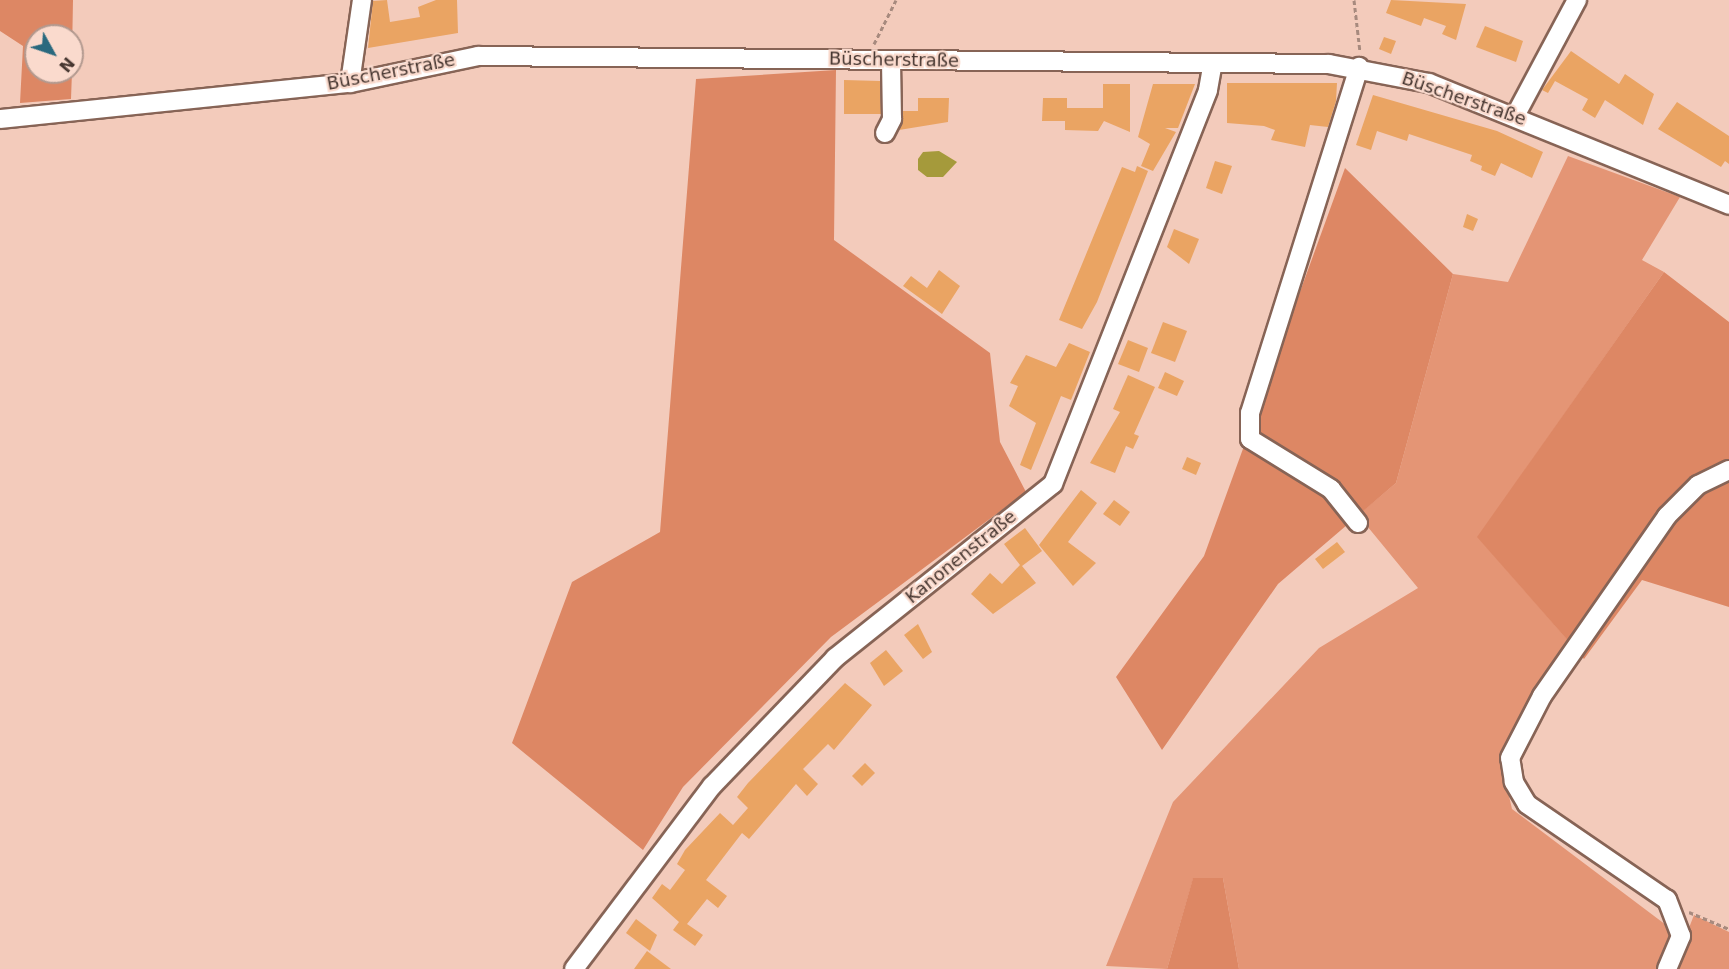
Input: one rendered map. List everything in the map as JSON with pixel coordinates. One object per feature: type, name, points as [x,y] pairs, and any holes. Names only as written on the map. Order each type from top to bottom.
[{"type":"street","points":[[350,83],[362,0]]},
{"type":"street","points":[[1515,116],[1577,0]]},
{"type":"street","name":"Büscherstraße","points":[[0,119],[37,113],[350,83],[478,56],[1213,63],[1359,67],[1429,83],[1515,116],[1729,205]]},
{"type":"street","points":[[885,133],[891,119],[891,60]]},
{"type":"street","name":"Kanonenstraße","points":[[574,969],[712,786],[836,658],[1053,484],[1208,90],[1213,63]]},
{"type":"street","points":[[1358,523],[1332,489],[1251,440],[1250,413],[1359,67]]},
{"type":"street","points":[[1667,969],[1681,936],[1667,900],[1527,804],[1514,782],[1510,758],[1542,696],[1667,516],[1698,485],[1729,470]]},
{"type":"path","points":[[866,60],[896,0]]},
{"type":"path","points":[[1354,0],[1359,67]]},
{"type":"path","points":[[1667,900],[1729,929]]},
{"type":"shaded area","points":[[0,0],[73,0],[73,24],[24,24],[24,84],[72,84],[71,99],[20,103],[23,46],[0,31]]},
{"type":"shaded area","points":[[836,70],[834,240],[990,353],[1000,442],[1026,492],[831,637],[683,787],[643,850],[512,743],[572,582],[660,532],[696,79]]},
{"type":"shaded area","points":[[939,151],[957,162],[943,177],[927,177],[918,170],[918,159],[923,152]]},
{"type":"shaded area","points":[[1568,156],[1680,197],[1642,260],[1664,272],[1478,537],[1572,645],[1530,701],[1500,757],[1512,809],[1674,931],[1659,969],[1239,969],[1223,878],[1193,879],[1167,969],[1106,966],[1173,802],[1319,648],[1418,588],[1358,515],[1396,483],[1453,274],[1508,282]]},
{"type":"shaded area","points":[[1345,168],[1453,274],[1396,483],[1278,584],[1162,750],[1116,677],[1204,556]]},
{"type":"shaded area","points":[[1664,272],[1729,322],[1729,607],[1642,580],[1584,659],[1477,537]]},
{"type":"shaded area","points":[[1193,878],[1223,878],[1239,969],[1167,969]]},
{"type":"shaded area","points":[[1694,915],[1729,932],[1729,969],[1673,969]]},
{"type":"building","points":[[387,0],[390,22],[420,17],[418,7],[436,0],[457,0],[458,33],[368,48],[373,1]]},
{"type":"building","points":[[1391,0],[1466,4],[1456,40],[1442,34],[1446,26],[1424,18],[1421,26],[1386,13]]},
{"type":"building","points":[[1485,26],[1523,41],[1516,62],[1476,47]]},
{"type":"building","points":[[1384,37],[1396,41],[1391,54],[1379,49]]},
{"type":"building","points":[[1571,51],[1619,84],[1625,74],[1654,94],[1643,125],[1605,100],[1595,118],[1582,110],[1588,99],[1555,81],[1548,93],[1542,90]]},
{"type":"building","points":[[844,80],[880,81],[881,114],[844,114]]},
{"type":"building","points":[[1227,83],[1337,83],[1336,101],[1328,127],[1310,125],[1305,147],[1271,140],[1275,130],[1264,126],[1227,123]]},
{"type":"building","points":[[1103,84],[1130,84],[1130,132],[1104,121],[1098,131],[1065,130],[1065,121],[1042,121],[1043,98],[1067,98],[1067,108],[1103,108]]},
{"type":"building","points":[[1153,84],[1195,84],[1178,128],[1165,128],[1176,132],[1153,171],[1141,166],[1150,144],[1138,137]]},
{"type":"building","points":[[1373,95],[1497,131],[1543,152],[1532,178],[1501,163],[1495,176],[1481,170],[1482,166],[1470,161],[1472,155],[1409,134],[1407,141],[1377,131],[1371,150],[1356,145]]},
{"type":"building","points":[[918,98],[949,98],[948,122],[899,130],[903,111],[918,111]]},
{"type":"building","points":[[1677,102],[1729,136],[1729,164],[1725,161],[1721,167],[1658,129]]},
{"type":"building","points":[[1215,161],[1232,166],[1222,194],[1206,188]]},
{"type":"building","points":[[1137,166],[1148,171],[1097,302],[1082,329],[1059,320],[1122,167],[1135,172]]},
{"type":"building","points":[[1467,214],[1478,219],[1473,231],[1463,227]]},
{"type":"building","points":[[1174,229],[1199,239],[1189,264],[1167,247]]},
{"type":"building","points":[[939,270],[960,286],[942,314],[903,286],[911,276],[927,288]]},
{"type":"building","points":[[1163,322],[1187,331],[1175,362],[1151,353]]},
{"type":"building","points":[[1128,340],[1148,348],[1139,372],[1118,364]]},
{"type":"building","points":[[1069,343],[1090,352],[1071,400],[1061,396],[1031,470],[1020,465],[1036,423],[1009,406],[1018,386],[1010,383],[1026,355],[1056,367]]},
{"type":"building","points":[[1165,372],[1184,381],[1177,396],[1158,388]]},
{"type":"building","points":[[1128,375],[1155,387],[1134,434],[1139,436],[1133,449],[1126,446],[1115,473],[1090,463],[1120,412],[1113,409]]},
{"type":"building","points":[[1187,457],[1201,463],[1196,475],[1182,469]]},
{"type":"building","points":[[1081,490],[1097,503],[1068,542],[1096,563],[1073,586],[1039,545]]},
{"type":"building","points":[[1114,500],[1130,512],[1120,526],[1103,514]]},
{"type":"building","points":[[1025,528],[1042,551],[1022,566],[1036,583],[993,614],[971,594],[990,573],[1002,584],[1020,565],[1004,544]]},
{"type":"building","points":[[1337,542],[1345,552],[1323,569],[1315,559]]},
{"type":"building","points":[[918,624],[932,652],[923,659],[904,635]]},
{"type":"building","points":[[886,650],[903,671],[884,686],[870,663]]},
{"type":"building","points":[[845,683],[872,705],[834,750],[828,744],[803,769],[818,784],[807,796],[796,784],[749,839],[742,833],[706,880],[727,896],[718,908],[707,899],[687,924],[703,935],[695,946],[673,930],[679,922],[652,898],[662,884],[670,890],[685,870],[677,864],[685,850],[720,813],[733,825],[748,808],[737,797],[748,783]]},
{"type":"building","points":[[865,763],[875,773],[862,786],[852,776]]},
{"type":"building","points":[[636,919],[657,935],[650,951],[626,933]]},
{"type":"building","points":[[647,951],[671,969],[634,969]]}]
